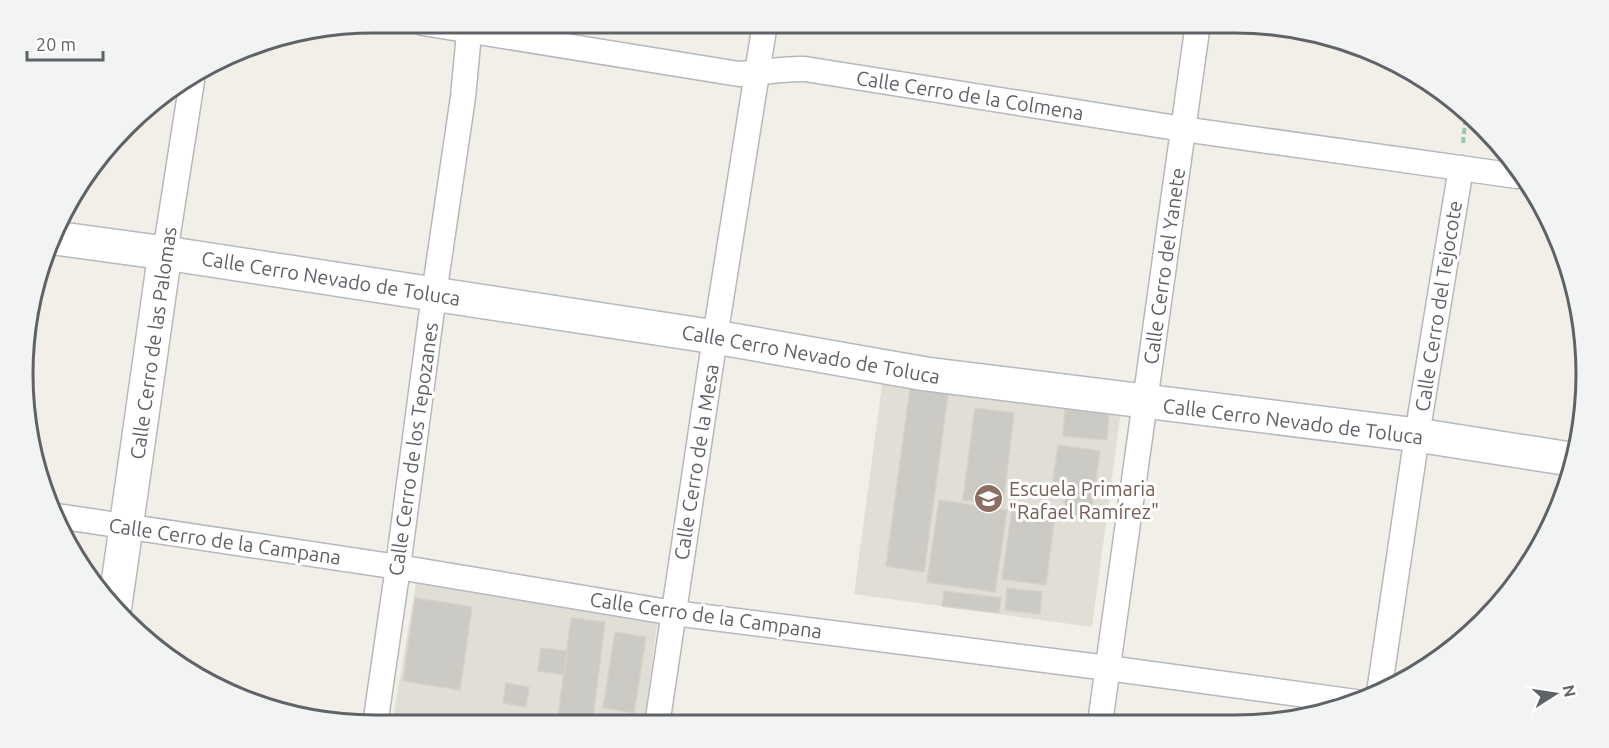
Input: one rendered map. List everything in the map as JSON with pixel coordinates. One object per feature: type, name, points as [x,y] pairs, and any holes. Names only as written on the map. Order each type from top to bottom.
[{"type":"street","name":"Calle Cerro de los Tepozanes","points":[[377,715],[463,97],[468,33]]},
{"type":"street","name":"Calle Cerro de la Colmena","points":[[508,33],[739,74],[789,68],[805,69],[1183,129],[1512,175]]},
{"type":"street","name":"Calle Cerro de la Mesa","points":[[658,715],[763,33]]},
{"type":"street","name":"Calle Cerro del Yanete","points":[[1101,715],[1196,33]]},
{"type":"street","name":"Calle Cerro de las Palomas","points":[[116,597],[191,86]]},
{"type":"street","name":"Calle Cerro del Tejocote","points":[[1381,682],[1461,168]]},
{"type":"street","name":"Calle Cerro Nevado de Toluca","points":[[61,239],[715,337],[927,374],[1418,435],[1565,458]]},
{"type":"street","name":"Calle Cerro de la Campana","points":[[65,517],[398,567],[674,613],[1336,699]]},
{"type":"shaded area","name":"Escuela Primaria \"Rafael Ramírez\"","points":[[884,370],[1122,403],[1092,627],[854,594]]},
{"type":"shaded area","points":[[417,577],[658,617],[645,715],[394,715]]},
{"type":"building","points":[[910,389],[948,394],[924,572],[886,566]]},
{"type":"building","points":[[975,408],[1014,413],[1003,505],[963,500]]},
{"type":"building","points":[[1065,409],[1109,413],[1107,440],[1063,436]]},
{"type":"building","points":[[1058,445],[1100,451],[1090,521],[1062,517],[1066,496],[1051,494]]},
{"type":"building","points":[[939,500],[1007,510],[995,592],[927,582]]},
{"type":"building","points":[[1012,509],[1055,514],[1046,585],[1002,579]]},
{"type":"building","points":[[1007,588],[1042,592],[1040,614],[1005,610]]},
{"type":"building","points":[[944,591],[1001,598],[999,613],[942,606]]},
{"type":"building","points":[[415,598],[472,607],[460,690],[403,681]]},
{"type":"building","points":[[571,618],[605,622],[593,715],[558,715]]},
{"type":"building","points":[[615,632],[646,637],[634,713],[603,708]]},
{"type":"building","points":[[541,648],[567,651],[564,675],[538,671]]},
{"type":"building","points":[[506,683],[529,687],[526,707],[503,703]]},
{"type":"place","name":"Escuela Primaria \"Rafael Ramírez\"","points":[[988,499]]}]
